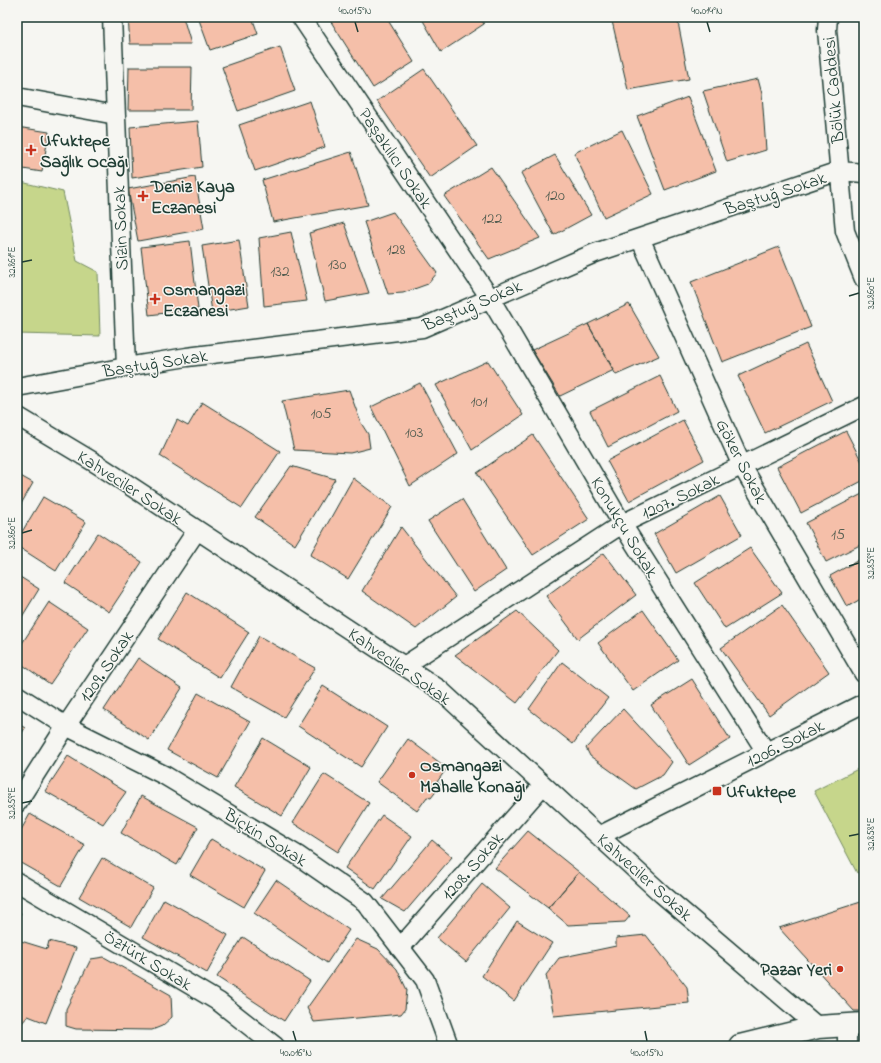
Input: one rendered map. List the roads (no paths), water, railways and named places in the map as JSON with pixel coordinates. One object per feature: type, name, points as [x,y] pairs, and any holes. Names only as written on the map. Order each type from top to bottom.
[{"type":"main road","points":[[740,1046],[818,1027],[853,1032]]},
{"type":"street","name":"Sizin Sokak","points":[[112,17],[126,367]]},
{"type":"street","name":"Paşakılıcı Sokak","points":[[301,17],[490,298]]},
{"type":"street","name":"Bölük Caddesi","points":[[828,17],[827,30],[844,231],[864,279]]},
{"type":"street","points":[[17,97],[116,115]]},
{"type":"street","name":"Baştuğ Sokak","points":[[17,388],[187,357],[422,328],[595,253],[839,171],[864,173]]},
{"type":"street","name":"Göker Sokak","points":[[640,238],[742,466],[864,674]]},
{"type":"street","name":"Konukçu Sokak","points":[[490,298],[622,524],[766,752]]},
{"type":"street","name":"1207. Sokak","points":[[404,666],[622,524],[864,406]]},
{"type":"street","name":"Kahveciler Sokak","points":[[17,416],[97,464],[439,689],[662,894],[818,1027]]},
{"type":"street","name":"1209. Sokak","points":[[17,804],[66,726],[197,530]]},
{"type":"street","name":"Biçkin Sokak","points":[[17,695],[66,726],[164,775],[297,855],[365,902],[425,980],[450,1046]]},
{"type":"street","name":"1206. Sokak","points":[[599,836],[864,704]]},
{"type":"street","name":"1208. Sokak","points":[[400,948],[543,785]]},
{"type":"street","name":"Öztürk Sokak","points":[[17,882],[219,1002],[275,1046]]},
{"type":"place","name":"Ufuktepe Sağlık Ocağı","points":[[31,150]]},
{"type":"place","name":"Deniz Kaya Eczanesi","points":[[143,196]]},
{"type":"place","name":"Osmangazi Eczanesi","points":[[155,299]]},
{"type":"place","name":"Osmangazi Mahalle Konağı","points":[[412,775]]},
{"type":"place","name":"Ufuktepe","points":[[717,791]]},
{"type":"place","name":"Pazar Yeri","points":[[840,969]]}]
